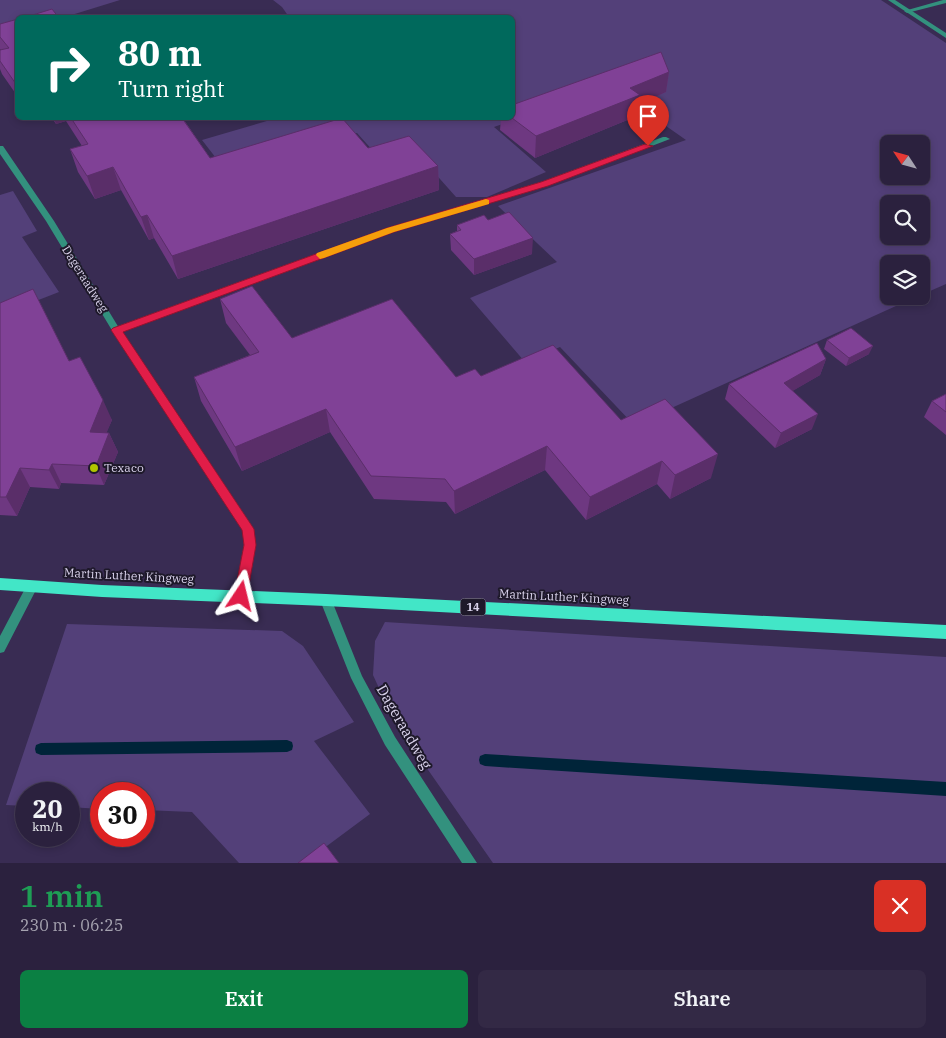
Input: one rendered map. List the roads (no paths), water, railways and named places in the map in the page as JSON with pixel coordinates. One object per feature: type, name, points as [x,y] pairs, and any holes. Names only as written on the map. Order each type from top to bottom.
[{"type":"main road","name":"Martin Luther Kingweg","points":[[0,584],[102,591],[326,600],[946,632]]},
{"type":"street","points":[[891,0],[946,36]]},
{"type":"street","points":[[908,10],[946,1]]},
{"type":"street","points":[[116,330],[390,230],[544,184],[666,139]]},
{"type":"street","name":"Dageraadweg","points":[[0,148],[50,221],[116,330],[248,529],[250,545],[241,596]]},
{"type":"street","points":[[0,648],[32,586]]},
{"type":"street","name":"Dageraadweg","points":[[326,600],[356,678],[390,741],[470,863]]},
{"type":"waterway","points":[[41,749],[287,746]]},
{"type":"waterway","points":[[485,760],[946,789]]},
{"type":"place","name":"Texaco","points":[[94,468]]}]
